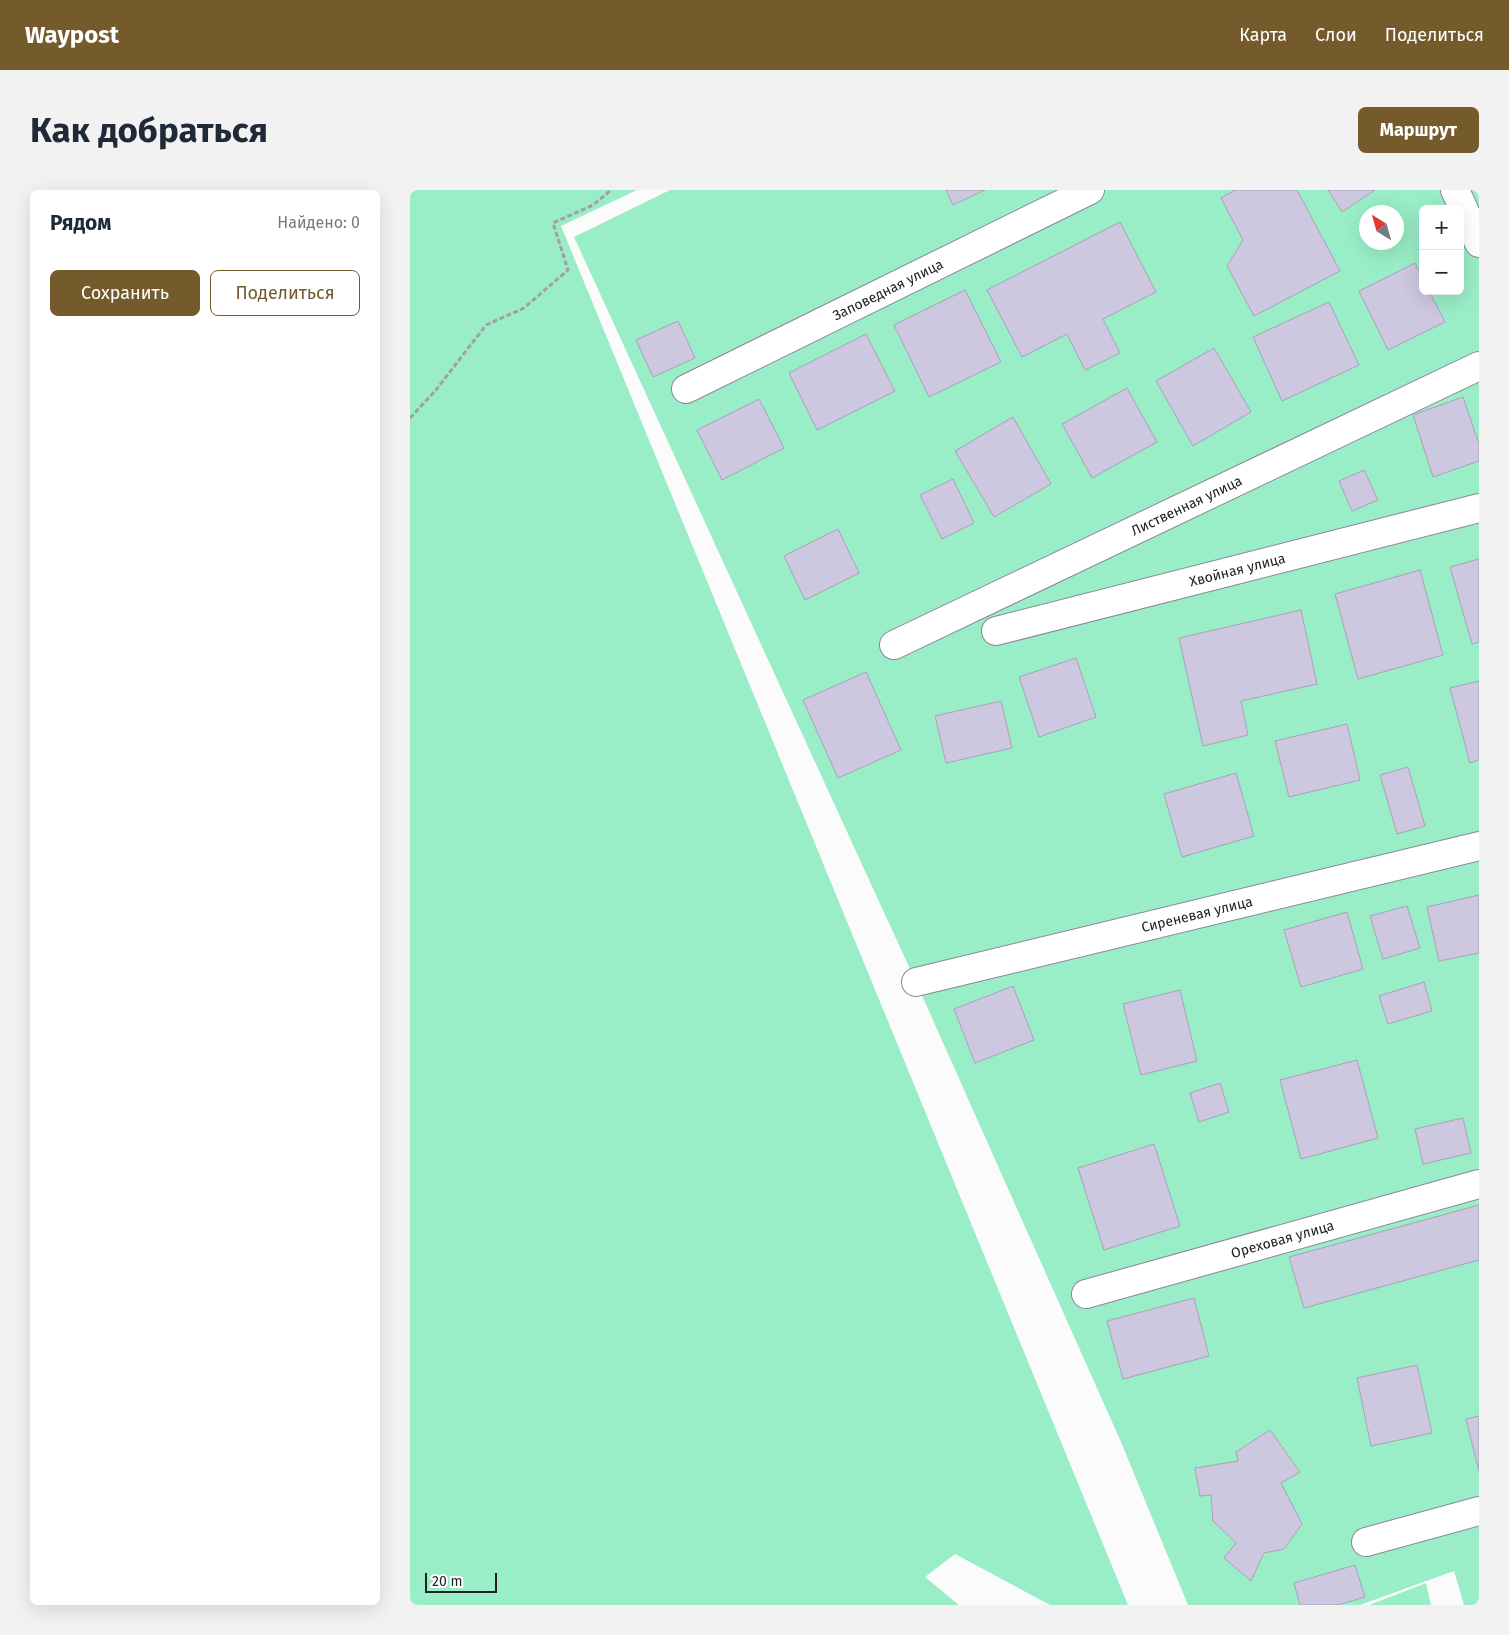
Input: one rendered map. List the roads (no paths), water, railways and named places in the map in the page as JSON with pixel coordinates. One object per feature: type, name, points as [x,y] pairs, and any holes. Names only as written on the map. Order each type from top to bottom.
[{"type":"street","name":"Заповедная улица","points":[[686,389],[1090,190]]},
{"type":"street","points":[[1455,190],[1479,243]]},
{"type":"street","name":"Лиственная улица","points":[[894,645],[1479,366]]},
{"type":"street","name":"Хвойная улица","points":[[996,631],[1479,508]]},
{"type":"street","name":"Сиреневая улица","points":[[916,982],[1479,846]]},
{"type":"street","name":"Ореховая улица","points":[[1086,1294],[1479,1184]]},
{"type":"street","points":[[1366,1542],[1479,1511]]}]
